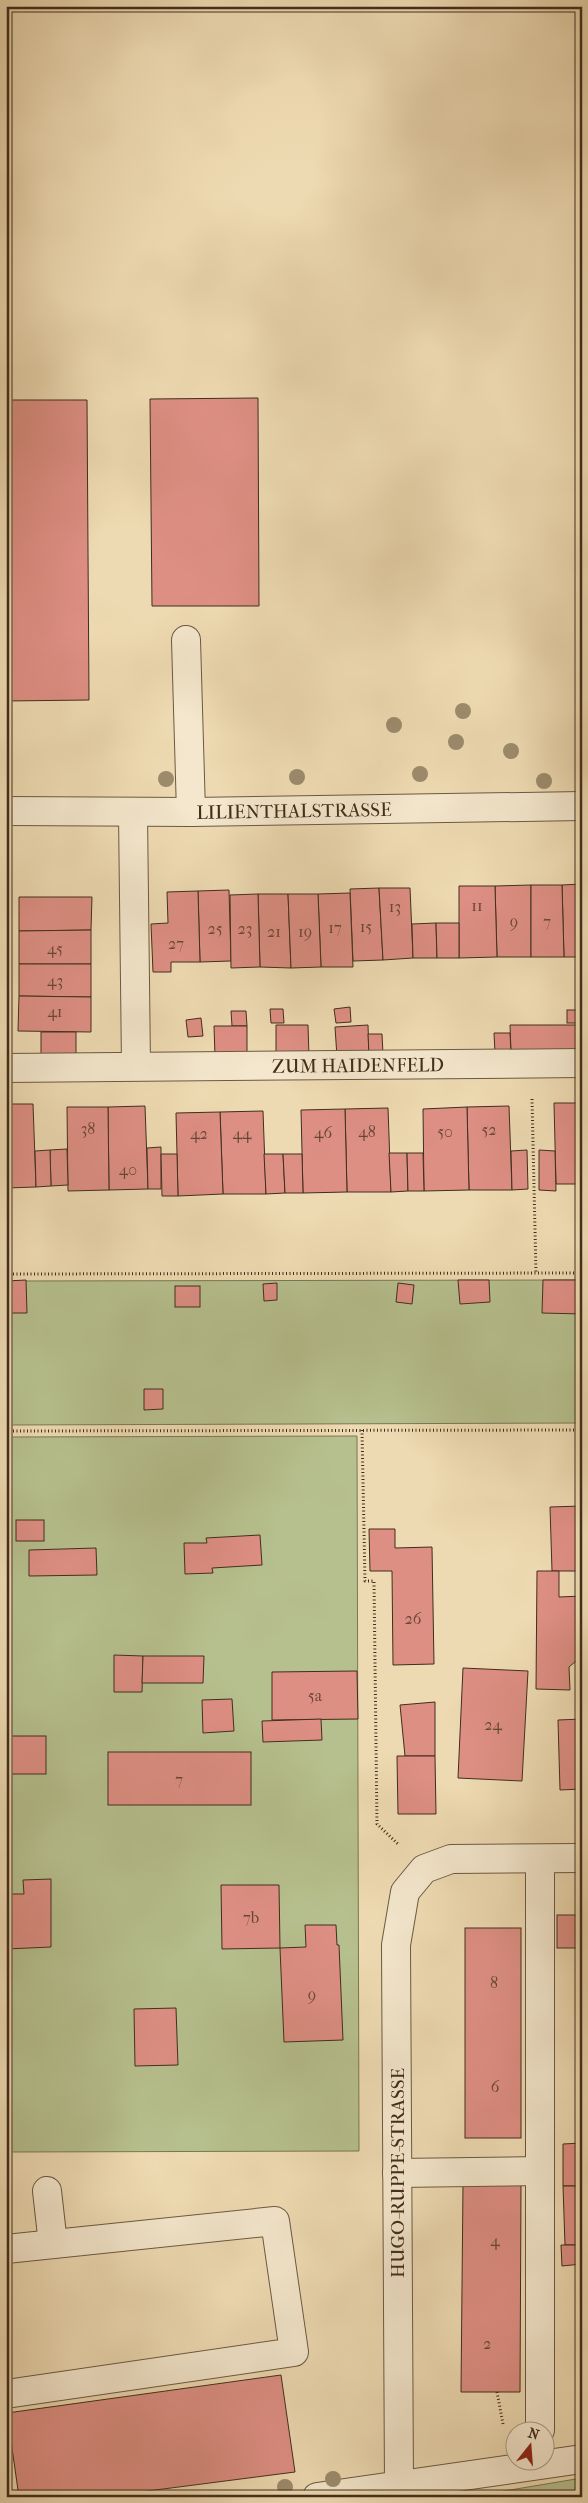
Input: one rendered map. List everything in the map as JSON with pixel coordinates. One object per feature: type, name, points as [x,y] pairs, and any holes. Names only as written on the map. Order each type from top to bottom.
[{"type":"street","points":[[186,640],[191,812]]},
{"type":"street","name":"LILIENTHALSTRASSE","points":[[6,811],[191,812],[582,806]]},
{"type":"street","points":[[133,812],[136,1066]]},
{"type":"street","name":"ZUM HAIDENFELD","points":[[6,1068],[582,1063]]},
{"type":"street","points":[[424,1869],[451,1859],[582,1858]]},
{"type":"street","points":[[540,1859],[540,2420]]},
{"type":"street","name":"HUGO-RUPPE-STRASSE","points":[[399,2485],[396,1945],[405,1892],[424,1869]]},
{"type":"street","points":[[397,2173],[540,2171]]},
{"type":"street","points":[[47,2191],[53,2244]]},
{"type":"street","points":[[6,2249],[275,2221],[294,2352],[6,2394]]},
{"type":"street","points":[[556,2461],[582,2459]]},
{"type":"street","points":[[317,2497],[506,2468]]},
{"type":"path","points":[[531,1064],[536,1273]]},
{"type":"path","points":[[6,1274],[582,1273]]},
{"type":"path","points":[[362,1430],[365,1581],[374,1580],[377,1824],[424,1869]]},
{"type":"path","points":[[6,1431],[582,1430]]},
{"type":"green space","points":[[582,1280],[582,1423],[6,1425],[6,1281]]},
{"type":"green space","points":[[357,1436],[359,2151],[6,2152],[6,1437]]},
{"type":"green space","points":[[582,2478],[582,2497],[468,2497]]},
{"type":"building","points":[[578,326],[582,326],[582,473],[578,473]]},
{"type":"building","points":[[258,398],[259,606],[152,606],[150,399]]},
{"type":"building","points":[[6,400],[87,400],[89,700],[6,701]]},
{"type":"building","points":[[582,884],[582,957],[564,957],[562,885]]},
{"type":"building","points":[[531,885],[531,957],[497,957],[495,886]]},
{"type":"building","points":[[531,885],[562,885],[564,957],[531,957]]},
{"type":"building","points":[[459,886],[495,886],[497,957],[459,958]]},
{"type":"building","points":[[379,888],[383,960],[353,961],[350,889]]},
{"type":"building","points":[[379,888],[410,888],[413,958],[383,960]]},
{"type":"building","points":[[229,890],[231,961],[200,962],[198,891]]},
{"type":"building","points":[[198,891],[200,962],[171,962],[171,972],[153,972],[151,924],[168,923],[167,892]]},
{"type":"building","points":[[350,893],[353,967],[321,967],[318,894]]},
{"type":"building","points":[[258,894],[288,894],[291,968],[260,967]]},
{"type":"building","points":[[258,894],[260,967],[231,968],[230,895]]},
{"type":"building","points":[[288,894],[318,894],[321,967],[291,968]]},
{"type":"building","points":[[19,897],[92,897],[91,930],[19,931]]},
{"type":"building","points":[[436,923],[437,958],[413,958],[412,924]]},
{"type":"building","points":[[436,923],[459,923],[459,958],[437,958]]},
{"type":"building","points":[[91,930],[91,964],[19,964],[19,931]]},
{"type":"building","points":[[19,964],[91,964],[91,997],[19,996]]},
{"type":"building","points":[[19,996],[91,997],[91,1032],[18,1031]]},
{"type":"building","points":[[350,1007],[351,1022],[336,1023],[334,1009]]},
{"type":"building","points":[[270,1009],[283,1009],[284,1023],[271,1023]]},
{"type":"building","points":[[567,1010],[582,1010],[582,1023],[567,1023]]},
{"type":"building","points":[[231,1011],[246,1011],[247,1026],[232,1026]]},
{"type":"building","points":[[201,1018],[203,1036],[188,1037],[186,1020]]},
{"type":"building","points":[[276,1025],[308,1025],[309,1056],[276,1057]]},
{"type":"building","points":[[368,1025],[369,1055],[337,1057],[335,1027]]},
{"type":"building","points":[[510,1025],[582,1025],[582,1053],[511,1053]]},
{"type":"building","points":[[214,1026],[247,1026],[247,1056],[215,1056]]},
{"type":"building","points":[[41,1032],[76,1032],[76,1058],[41,1057]]},
{"type":"building","points":[[494,1033],[510,1033],[511,1053],[495,1053]]},
{"type":"building","points":[[368,1034],[382,1034],[383,1054],[369,1055]]},
{"type":"building","points":[[554,1103],[582,1103],[582,1196],[580,1196],[579,1184],[556,1184]]},
{"type":"building","points":[[6,1104],[33,1104],[36,1187],[6,1188]]},
{"type":"building","points":[[145,1106],[148,1189],[109,1190],[108,1107]]},
{"type":"building","points":[[509,1106],[512,1190],[469,1190],[467,1107]]},
{"type":"building","points":[[67,1107],[108,1107],[109,1190],[68,1191]]},
{"type":"building","points":[[467,1107],[469,1190],[424,1191],[423,1109]]},
{"type":"building","points":[[388,1108],[391,1192],[347,1192],[345,1109]]},
{"type":"building","points":[[345,1109],[347,1192],[303,1193],[301,1110]]},
{"type":"building","points":[[263,1111],[266,1194],[223,1194],[220,1112]]},
{"type":"building","points":[[220,1112],[223,1194],[178,1196],[176,1113]]},
{"type":"building","points":[[161,1147],[161,1189],[148,1189],[147,1148]]},
{"type":"building","points":[[67,1149],[68,1185],[51,1186],[50,1150]]},
{"type":"building","points":[[50,1150],[51,1186],[36,1187],[35,1151]]},
{"type":"building","points":[[527,1150],[528,1189],[512,1190],[511,1151]]},
{"type":"building","points":[[539,1150],[555,1151],[556,1191],[539,1190]]},
{"type":"building","points":[[389,1153],[407,1153],[408,1191],[391,1192]]},
{"type":"building","points":[[407,1153],[423,1153],[424,1191],[408,1191]]},
{"type":"building","points":[[161,1154],[177,1154],[178,1196],[162,1196]]},
{"type":"building","points":[[264,1154],[283,1154],[285,1193],[266,1194]]},
{"type":"building","points":[[283,1154],[302,1154],[303,1193],[285,1193]]},
{"type":"building","points":[[26,1280],[27,1313],[6,1313],[6,1281]]},
{"type":"building","points":[[458,1280],[489,1280],[490,1302],[460,1304]]},
{"type":"building","points":[[543,1280],[582,1280],[582,1314],[542,1313]]},
{"type":"building","points":[[277,1283],[277,1300],[264,1301],[263,1284]]},
{"type":"building","points":[[398,1283],[414,1285],[412,1304],[396,1302]]},
{"type":"building","points":[[175,1286],[200,1286],[200,1307],[175,1307]]},
{"type":"building","points":[[144,1389],[163,1389],[163,1409],[144,1410]]},
{"type":"building","points":[[582,1506],[582,1571],[552,1571],[550,1507]]},
{"type":"building","points":[[16,1520],[44,1520],[44,1541],[16,1541]]},
{"type":"building","points":[[369,1529],[395,1529],[395,1548],[432,1547],[434,1664],[393,1665],[392,1571],[370,1571]]},
{"type":"building","points":[[260,1535],[262,1565],[212,1568],[213,1573],[185,1574],[184,1543],[207,1543],[206,1538]]},
{"type":"building","points":[[96,1548],[97,1575],[29,1576],[29,1550]]},
{"type":"building","points":[[537,1571],[559,1571],[559,1597],[582,1596],[582,1656],[569,1667],[570,1690],[536,1689]]},
{"type":"building","points":[[114,1655],[143,1656],[142,1692],[114,1692]]},
{"type":"building","points":[[143,1656],[204,1656],[203,1683],[142,1683]]},
{"type":"building","points":[[463,1668],[528,1671],[522,1781],[458,1778]]},
{"type":"building","points":[[357,1671],[358,1719],[272,1720],[272,1672]]},
{"type":"building","points":[[232,1699],[234,1731],[203,1733],[202,1700]]},
{"type":"building","points":[[435,1702],[435,1756],[405,1756],[400,1705]]},
{"type":"building","points":[[321,1719],[322,1740],[263,1742],[262,1721]]},
{"type":"building","points":[[582,1719],[582,1789],[560,1790],[558,1720]]},
{"type":"building","points":[[6,1736],[46,1736],[46,1774],[6,1774]]},
{"type":"building","points":[[108,1752],[251,1752],[251,1805],[108,1805]]},
{"type":"building","points":[[397,1756],[435,1756],[436,1814],[398,1814]]},
{"type":"building","points":[[51,1879],[51,1947],[6,1949],[6,1894],[24,1894],[23,1880]]},
{"type":"building","points":[[221,1885],[279,1885],[280,1948],[222,1949]]},
{"type":"building","points":[[557,1915],[582,1915],[582,1948],[557,1948]]},
{"type":"building","points":[[305,1925],[336,1925],[337,1945],[339,1945],[343,2040],[284,2042],[280,1948],[306,1947]]},
{"type":"building","points":[[465,1928],[521,1928],[521,2138],[465,2138]]},
{"type":"building","points":[[176,2008],[178,2065],[135,2066],[134,2009]]},
{"type":"building","points":[[6,2137],[10,2137],[11,2152],[6,2152]]},
{"type":"building","points":[[582,2143],[582,2186],[563,2186],[563,2144]]},
{"type":"building","points":[[463,2184],[521,2185],[520,2392],[461,2392]]},
{"type":"building","points":[[563,2186],[582,2186],[582,2245],[565,2245]]},
{"type":"building","points":[[561,2245],[582,2245],[582,2264],[562,2266]]},
{"type":"building","points":[[281,2375],[295,2472],[101,2497],[19,2497],[7,2413]]}]
